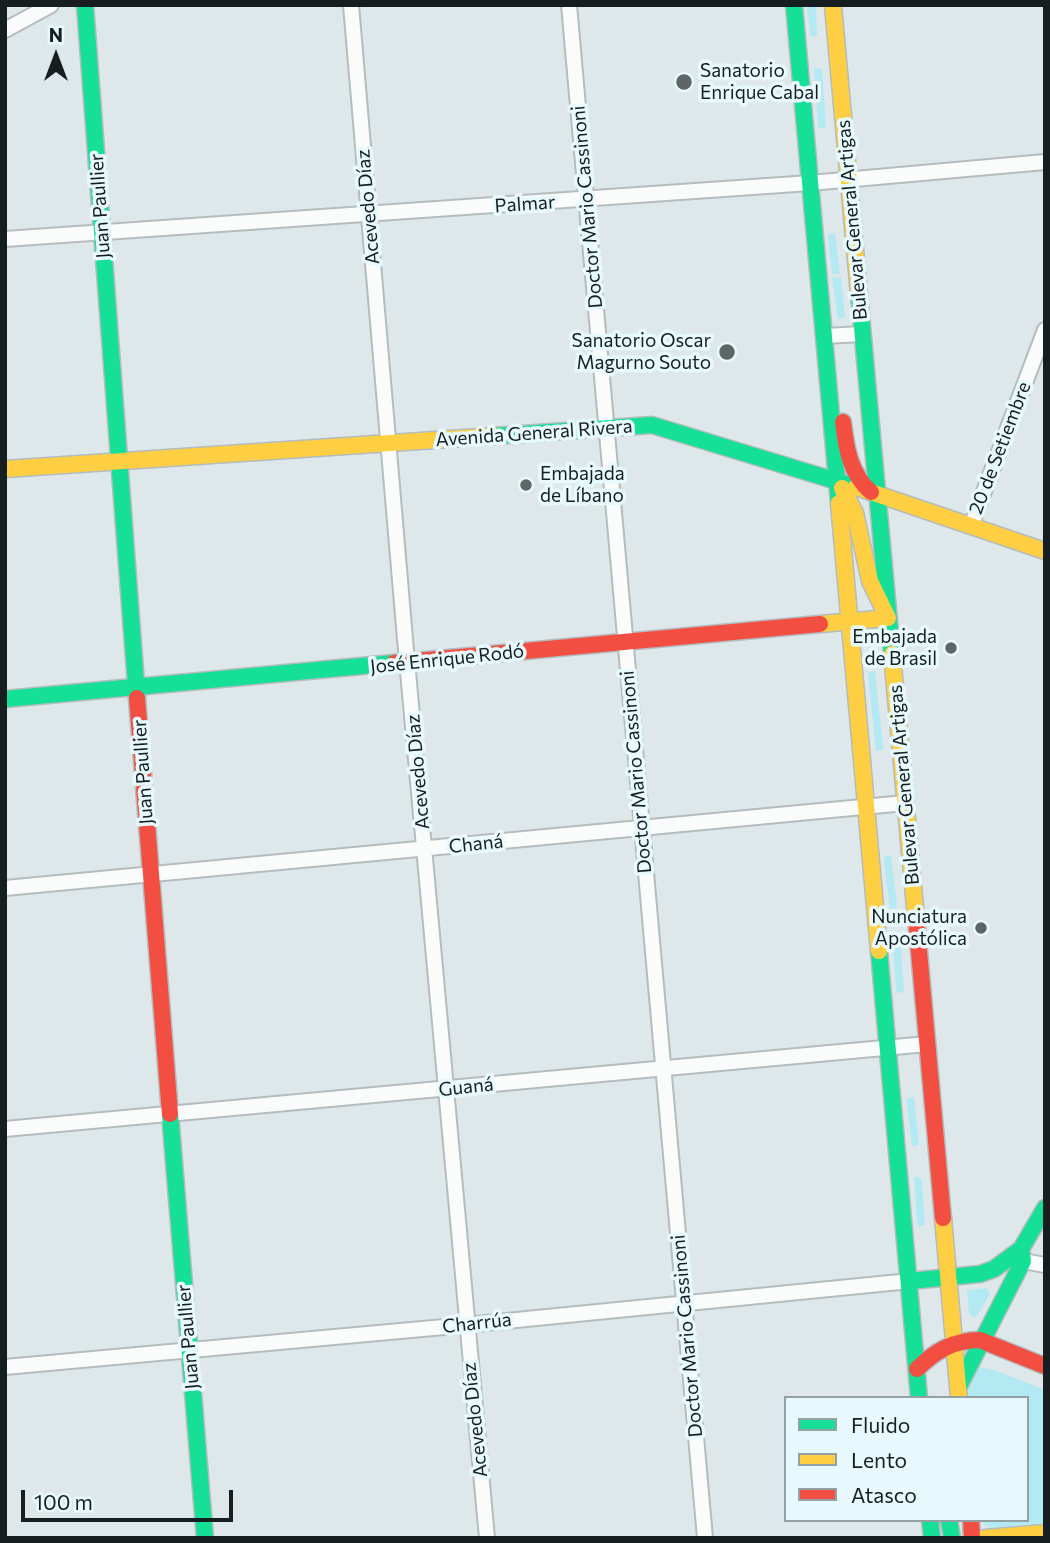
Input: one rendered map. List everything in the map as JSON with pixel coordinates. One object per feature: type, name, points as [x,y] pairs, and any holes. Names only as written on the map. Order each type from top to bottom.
[{"type":"main road","name":"Juan Paullier","points":[[85,5],[150,875],[205,1538]]},
{"type":"main road","name":"Bulevar General Artigas","points":[[794,5],[919,1396]]},
{"type":"main road","name":"Bulevar General Artigas","points":[[833,5],[959,1392]]},
{"type":"main road","points":[[825,341],[835,366],[844,430],[854,470],[863,486],[878,496]]},
{"type":"main road","name":"Avenida General Rivera","points":[[5,469],[643,425],[663,427],[838,481],[1045,551]]},
{"type":"main road","points":[[838,481],[852,505],[866,570],[888,618]]},
{"type":"main road","name":"José Enrique Rodó","points":[[5,699],[888,618]]},
{"type":"main road","points":[[959,1392],[980,1340],[1045,1208]]},
{"type":"main road","name":"Charrúa","points":[[910,1281],[993,1270],[1010,1253],[1022,1255]]},
{"type":"main road","points":[[918,1369],[934,1354],[965,1340],[980,1340],[1045,1366]]},
{"type":"main road","points":[[985,1538],[1045,1533]]},
{"type":"street","points":[[5,30],[51,5]]},
{"type":"street","name":"Acevedo Díaz","points":[[351,5],[487,1538]]},
{"type":"street","name":"Doctor Mario Cassinoni","points":[[569,5],[705,1538]]},
{"type":"street","name":"Palmar","points":[[5,239],[810,183],[1045,162]]},
{"type":"street","name":"20 de Setiembre","points":[[971,526],[1045,330]]},
{"type":"street","points":[[825,341],[862,334]]},
{"type":"street","name":"Chaná","points":[[5,888],[905,803]]},
{"type":"street","name":"Guaná","points":[[5,1129],[927,1044]]},
{"type":"street","points":[[1022,1255],[1045,1265]]},
{"type":"street","name":"Charrúa","points":[[5,1367],[910,1281]]},
{"type":"shaded area","points":[[807,5],[816,5],[817,36],[811,36],[810,33]]},
{"type":"shaded area","points":[[814,68],[822,69],[826,128],[820,129],[818,126]]},
{"type":"shaded area","points":[[835,233],[840,274],[832,274],[828,236]]},
{"type":"shaded area","points":[[841,277],[845,315],[844,318],[838,319],[832,278]]},
{"type":"shaded area","points":[[875,671],[883,747],[882,750],[876,751],[868,675],[869,672]]},
{"type":"shaded area","points":[[891,855],[897,905],[896,908],[890,909],[884,860],[885,856]]},
{"type":"shaded area","points":[[893,944],[899,944],[901,947],[904,992],[898,993],[896,990]]},
{"type":"shaded area","points":[[914,1097],[918,1146],[912,1146],[907,1102],[908,1098]]},
{"type":"shaded area","points":[[914,1177],[920,1177],[922,1181],[925,1225],[919,1226],[917,1223]]},
{"type":"shaded area","points":[[986,1288],[990,1294],[976,1317],[972,1316],[969,1313],[967,1290]]},
{"type":"shaded area","points":[[980,1367],[997,1371],[1045,1390],[1045,1523],[991,1528],[983,1522],[1029,1522],[1029,1396],[968,1396],[970,1376]]},
{"type":"traffic: fast","points":[[85,5],[137,698]]},
{"type":"traffic: fast","points":[[794,5],[839,503]]},
{"type":"traffic: fast","points":[[859,294],[892,654]]},
{"type":"traffic: fast","points":[[494,436],[652,425],[856,487]]},
{"type":"traffic: fast","points":[[5,699],[394,663]]},
{"type":"traffic: fast","points":[[879,951],[919,1396]]},
{"type":"traffic: fast","points":[[170,1114],[205,1538]]},
{"type":"traffic: fast","points":[[959,1386],[1023,1261],[1021,1249],[1045,1208]]},
{"type":"traffic: fast","points":[[910,1281],[980,1274],[994,1269],[1021,1249]]},
{"type":"traffic: fast","points":[[930,1522],[932,1538]]},
{"type":"traffic: fast","points":[[949,1522],[952,1538]]},
{"type":"traffic: slow","points":[[833,5],[859,294]]},
{"type":"traffic: slow","points":[[5,469],[494,436]]},
{"type":"traffic: slow","points":[[856,487],[1045,551]]},
{"type":"traffic: slow","points":[[820,624],[888,618],[870,581],[855,513],[842,488]]},
{"type":"traffic: slow","points":[[839,503],[879,951]]},
{"type":"traffic: slow","points":[[892,654],[917,929]]},
{"type":"traffic: slow","points":[[943,1218],[959,1396]]},
{"type":"traffic: slow","points":[[985,1538],[1045,1533]]},
{"type":"traffic: jam","points":[[843,422],[854,469],[871,492]]},
{"type":"traffic: jam","points":[[394,663],[820,624]]},
{"type":"traffic: jam","points":[[137,698],[170,1114]]},
{"type":"traffic: jam","points":[[917,929],[943,1218]]},
{"type":"traffic: jam","points":[[917,1369],[946,1348],[962,1342],[980,1340],[1045,1366]]},
{"type":"traffic: jam","points":[[971,1522],[972,1538]]},
{"type":"place","name":"Sanatorio Enrique Cabal","points":[[684,82]]},
{"type":"place","name":"Sanatorio Oscar Magurno Souto","points":[[727,352]]},
{"type":"place","name":"Embajada de Líbano","points":[[526,485]]},
{"type":"place","name":"Embajada de Brasil","points":[[951,648]]},
{"type":"place","name":"Nunciatura Apostólica","points":[[981,928]]}]
